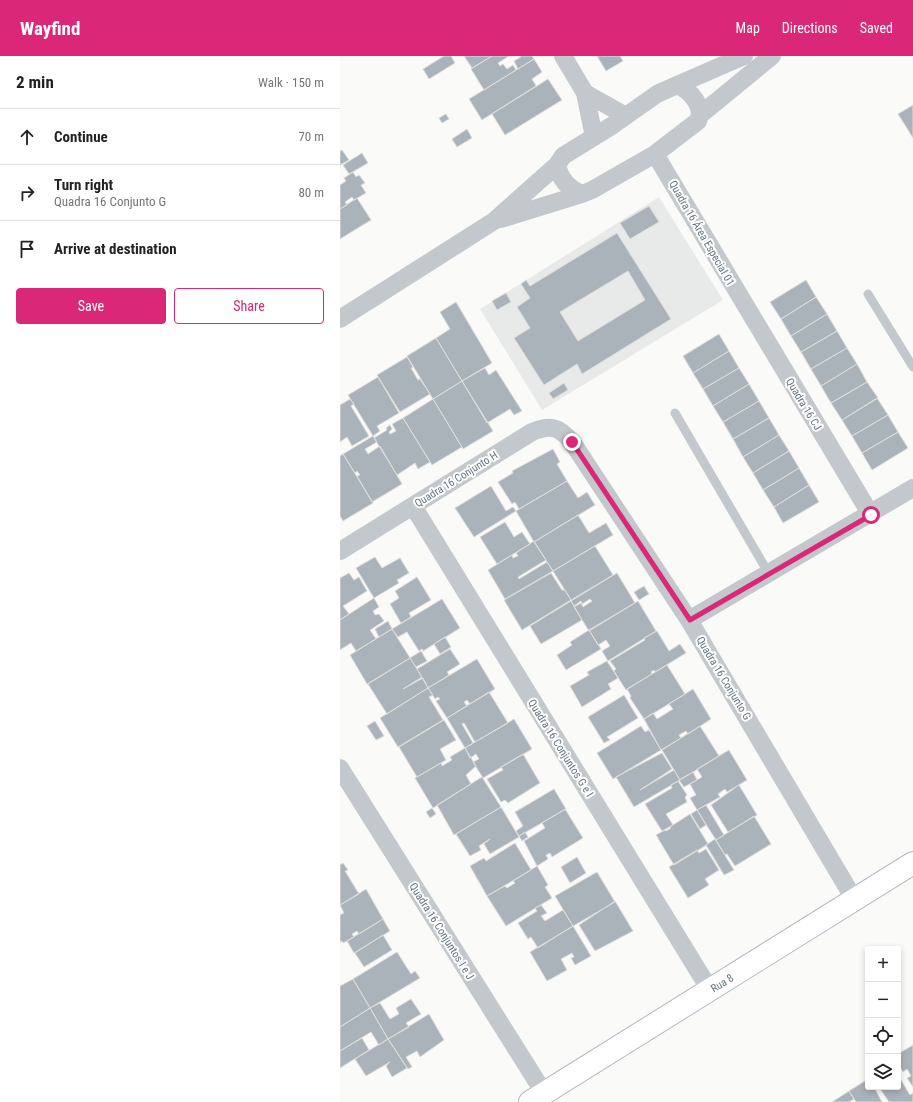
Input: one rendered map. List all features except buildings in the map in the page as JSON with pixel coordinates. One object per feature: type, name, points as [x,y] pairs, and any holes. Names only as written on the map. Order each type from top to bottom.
[{"type":"main road","name":"Rua 8","points":[[537,1098],[913,863]]},
{"type":"street","points":[[563,56],[585,93],[594,136]]},
{"type":"street","points":[[340,319],[494,221],[557,165],[563,156],[626,116],[657,94],[744,56]]},
{"type":"street","points":[[700,115],[772,56]]},
{"type":"street","points":[[494,221],[592,190],[655,154],[680,136],[698,121],[700,115],[699,107],[694,98],[683,87],[677,85]]},
{"type":"street","points":[[585,93],[626,116]]},
{"type":"street","name":"Quadra 16 Área Especial 01","points":[[655,154],[737,293]]},
{"type":"street","points":[[557,165],[559,174],[567,184],[582,194]]},
{"type":"street","name":"Quadra 16 CJ","points":[[737,293],[871,515]]},
{"type":"street","name":"Quadra 16 Conjunto H","points":[[340,551],[541,428],[553,427],[563,431],[572,442]]},
{"type":"street","name":"Quadra 16 Conjunto G","points":[[572,442],[690,620],[854,899]]},
{"type":"street","points":[[690,620],[871,515],[913,488]]},
{"type":"street","name":"Quadra 16 Conjuntos G e I","points":[[413,506],[710,990]]},
{"type":"street","name":"Quadra 16 Conjuntos I e J","points":[[340,768],[537,1098]]},
{"type":"lane","points":[[868,294],[913,367]]},
{"type":"lane","points":[[675,413],[769,574]]},
{"type":"shaded area","points":[[659,197],[723,300],[542,410],[480,309]]},
{"type":"route","points":[[572,442],[690,620],[871,515]]}]
